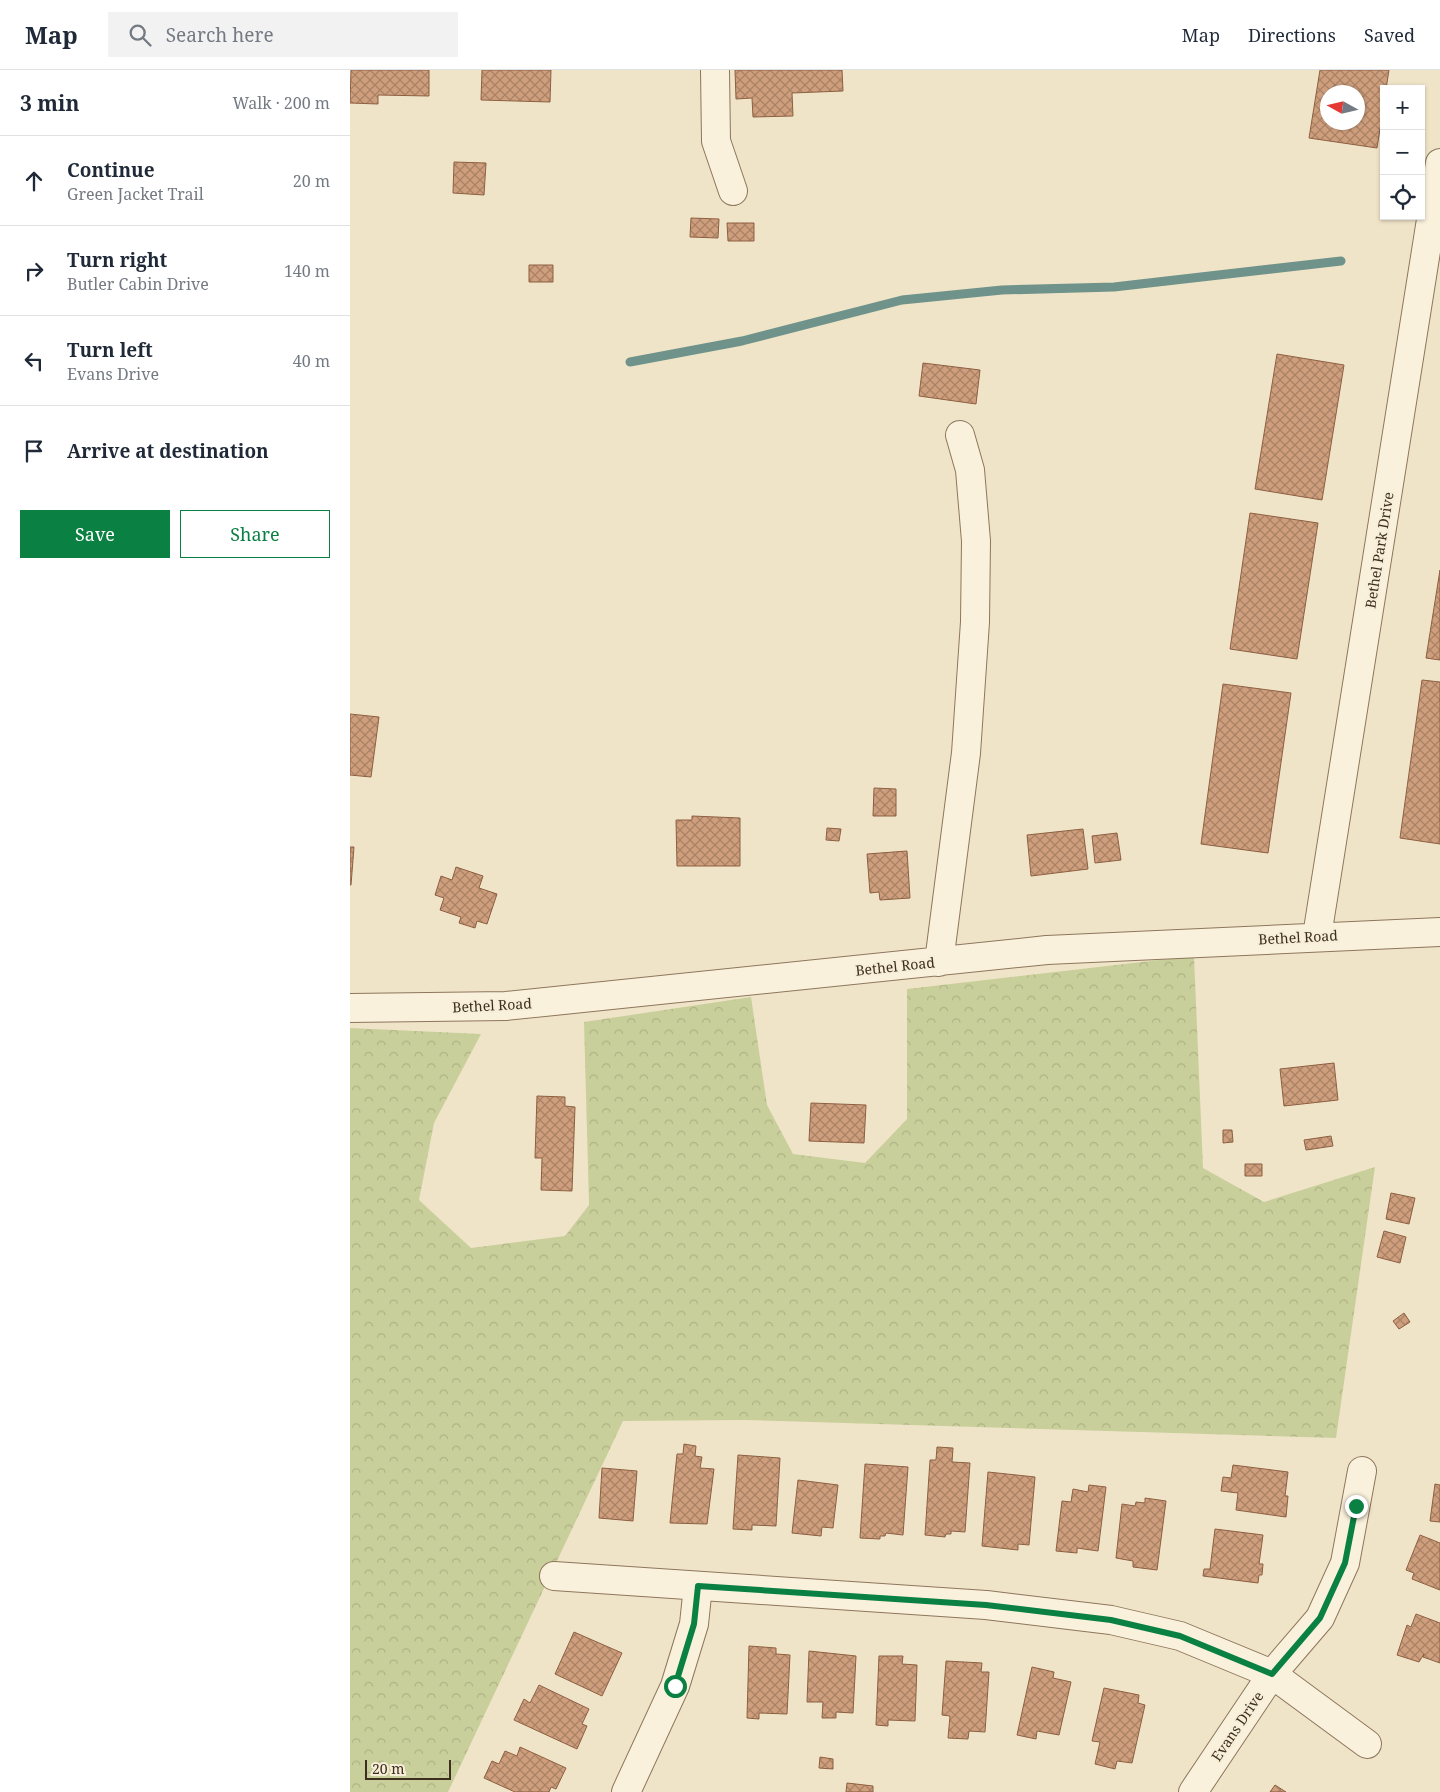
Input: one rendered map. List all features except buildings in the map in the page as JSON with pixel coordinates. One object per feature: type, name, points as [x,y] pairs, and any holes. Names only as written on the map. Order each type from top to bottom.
[{"type":"street","points":[[715,70],[716,141],[733,191]]},
{"type":"street","name":"Bethel Park Drive","points":[[1317,936],[1440,163]]},
{"type":"street","points":[[939,962],[966,753],[975,622],[976,541],[970,470],[960,435]]},
{"type":"street","name":"Bethel Road","points":[[350,1008],[499,1007],[1048,950],[1317,936],[1440,932]]},
{"type":"street","name":"Evans Drive","points":[[1193,1792],[1272,1674],[1320,1618],[1345,1563],[1362,1471]]},
{"type":"street","points":[[554,1576],[986,1605],[1111,1620],[1180,1636],[1272,1674],[1367,1744]]},
{"type":"street","points":[[626,1792],[675,1686],[694,1624],[698,1586]]},
{"type":"green space","points":[[1194,956],[1203,1168],[1264,1202],[1375,1167],[1336,1438],[744,1420],[623,1421],[448,1792],[350,1792],[350,1028],[481,1034],[434,1123],[419,1200],[471,1248],[565,1236],[589,1205],[584,1022],[751,997],[767,1105],[793,1154],[865,1163],[907,1119],[907,989]]},
{"type":"waterway","points":[[630,362],[742,341],[902,300],[1002,290],[1114,287],[1341,261]]},
{"type":"route","points":[[675,1686],[694,1624],[698,1586],[986,1605],[1111,1620],[1180,1636],[1272,1674],[1320,1618],[1345,1563],[1356,1506]]}]
